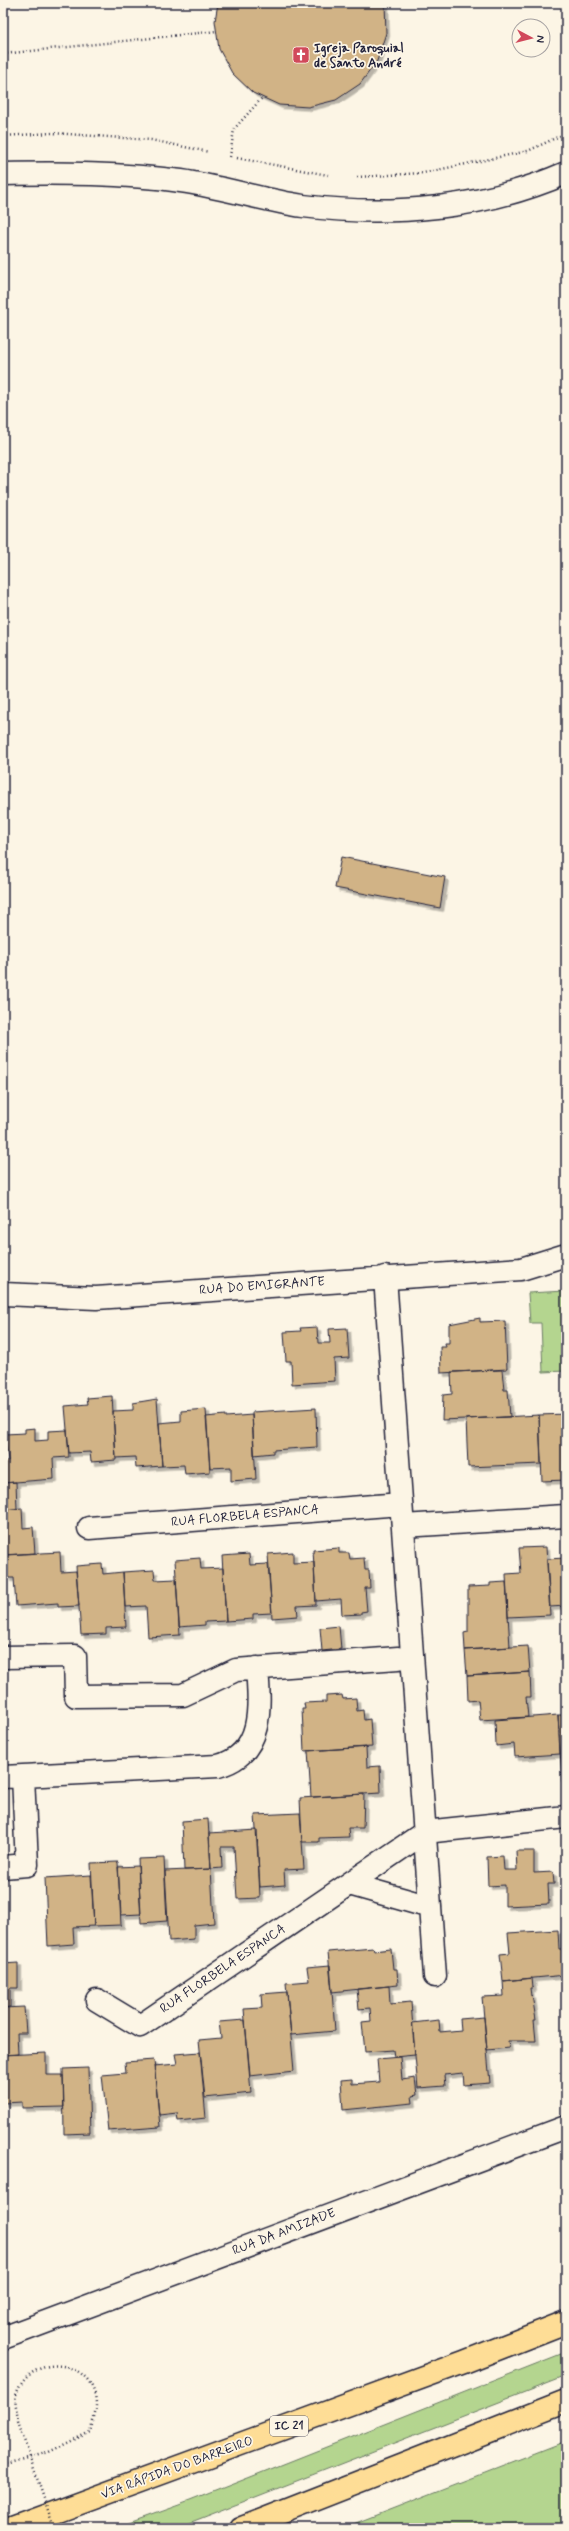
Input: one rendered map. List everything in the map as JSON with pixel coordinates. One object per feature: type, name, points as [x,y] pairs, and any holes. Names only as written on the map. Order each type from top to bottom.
[{"type":"highway","name":"VIA RÁPIDA DO BARREIRO","points":[[12,2528],[464,2362],[566,2322]]},
{"type":"highway","points":[[242,2528],[566,2400]]},
{"type":"street","points":[[3,174],[79,172],[182,181],[302,205],[357,211],[413,210],[475,200],[536,186],[566,173]]},
{"type":"street","name":"RUA DO EMIGRANTE","points":[[522,1269],[566,1255]]},
{"type":"street","name":"RUA DO EMIGRANTE","points":[[3,1294],[96,1298],[385,1277],[522,1269],[566,1270]]},
{"type":"street","points":[[385,1277],[435,1976]]},
{"type":"street","name":"RUA FLORBELA ESPANCA","points":[[89,1528],[401,1504]]},
{"type":"street","points":[[403,1526],[566,1516]]},
{"type":"street","points":[[3,1656],[75,1656],[76,1696],[183,1694],[206,1685],[224,1674],[257,1668],[398,1658]]},
{"type":"street","points":[[3,1867],[27,1865],[13,1776],[218,1766],[231,1762],[242,1755],[257,1724],[259,1702],[257,1668]]},
{"type":"street","name":"RUA FLORBELA ESPANCA","points":[[97,2000],[140,2026],[424,1832],[566,1817]]},
{"type":"street","points":[[349,1884],[430,1907]]},
{"type":"street","name":"RUA DA AMIZADE","points":[[3,2338],[566,2127]]},
{"type":"path","points":[[3,54],[217,31]]},
{"type":"path","points":[[230,157],[234,129],[263,97]]},
{"type":"path","points":[[3,136],[53,133],[151,140],[215,154]]},
{"type":"path","points":[[351,178],[423,173],[528,151],[566,133]]},
{"type":"path","points":[[222,155],[336,177]]},
{"type":"path","points":[[3,2465],[49,2452],[90,2432],[96,2405],[92,2386],[81,2371],[64,2365],[44,2366],[26,2377],[16,2396],[18,2422],[54,2528]]},
{"type":"green space","points":[[566,1291],[566,1371],[543,1372],[541,1323],[530,1323],[528,1293]]},
{"type":"green space","points":[[566,2352],[566,2376],[176,2528],[115,2528],[190,2501]]},
{"type":"green space","points":[[566,2441],[566,2528],[343,2528]]},
{"type":"building","name":"Igreja Paroquial de Santo André","points":[[218,3],[385,3],[386,33],[377,61],[360,84],[336,100],[308,107],[279,105],[253,93],[232,73],[219,49],[215,21]]},
{"type":"building","points":[[341,857],[445,877],[440,908],[335,888]]},
{"type":"building","points":[[480,1318],[480,1322],[505,1321],[507,1369],[441,1373],[440,1347],[446,1347],[445,1343],[449,1343],[449,1324]]},
{"type":"building","points":[[317,1327],[318,1343],[330,1343],[329,1329],[347,1328],[349,1358],[334,1359],[335,1381],[292,1384],[291,1361],[286,1361],[284,1332],[301,1331],[300,1328]]},
{"type":"building","points":[[502,1370],[504,1390],[508,1390],[510,1417],[442,1420],[443,1395],[452,1394],[451,1372]]},
{"type":"building","points":[[112,1396],[116,1460],[91,1462],[90,1452],[69,1453],[65,1406],[88,1404],[87,1398]]},
{"type":"building","points":[[157,1399],[162,1466],[136,1468],[135,1457],[116,1458],[113,1411],[133,1410],[133,1403]]},
{"type":"building","points":[[316,1408],[317,1447],[273,1450],[273,1453],[254,1455],[252,1412]]},
{"type":"building","points":[[206,1409],[210,1472],[185,1474],[184,1465],[162,1466],[159,1423],[181,1421],[181,1411]]},
{"type":"building","points":[[566,1414],[566,1480],[542,1481],[539,1415]]},
{"type":"building","points":[[226,1415],[226,1417],[252,1415],[256,1479],[231,1481],[231,1467],[210,1468],[206,1417]]},
{"type":"building","points":[[539,1415],[541,1464],[468,1467],[466,1419]]},
{"type":"building","points":[[35,1428],[35,1441],[48,1440],[48,1431],[67,1430],[69,1457],[53,1458],[54,1479],[3,1483],[3,1461],[8,1461],[5,1434],[25,1433],[25,1429]]},
{"type":"building","points":[[16,1482],[17,1509],[3,1510],[3,1483]]},
{"type":"building","points":[[22,1508],[23,1528],[33,1527],[35,1553],[3,1555],[3,1510]]},
{"type":"building","points":[[546,1547],[550,1615],[508,1617],[506,1574],[521,1573],[519,1548]]},
{"type":"building","points":[[339,1548],[339,1553],[349,1553],[350,1559],[364,1558],[365,1570],[369,1570],[370,1588],[365,1588],[367,1611],[361,1612],[361,1614],[342,1615],[341,1599],[316,1601],[313,1550]]},
{"type":"building","points":[[60,1552],[61,1572],[76,1571],[79,1606],[58,1607],[58,1603],[16,1606],[14,1578],[7,1578],[5,1555]]},
{"type":"building","points":[[293,1552],[293,1563],[314,1562],[316,1605],[297,1606],[298,1616],[272,1618],[268,1554]]},
{"type":"building","points":[[249,1554],[250,1565],[268,1564],[272,1613],[253,1614],[253,1619],[226,1621],[222,1556]]},
{"type":"building","points":[[200,1558],[201,1569],[223,1568],[226,1621],[205,1622],[205,1625],[179,1627],[175,1560]]},
{"type":"building","points":[[566,1558],[566,1606],[550,1607],[547,1559]]},
{"type":"building","points":[[102,1564],[103,1574],[123,1572],[126,1627],[106,1628],[106,1634],[81,1635],[76,1566]]},
{"type":"building","points":[[154,1570],[155,1580],[176,1579],[180,1635],[148,1637],[146,1606],[125,1607],[123,1572]]},
{"type":"building","points":[[506,1582],[510,1647],[465,1650],[464,1633],[468,1632],[468,1587],[490,1586],[490,1583]]},
{"type":"building","points":[[339,1626],[341,1649],[322,1651],[320,1628]]},
{"type":"building","points":[[528,1646],[530,1672],[467,1676],[465,1650]]},
{"type":"building","points":[[530,1672],[531,1697],[526,1697],[528,1717],[480,1720],[478,1700],[468,1701],[467,1676]]},
{"type":"building","points":[[342,1695],[343,1699],[356,1698],[357,1711],[363,1710],[364,1720],[370,1719],[372,1747],[304,1751],[302,1709],[305,1709],[304,1703],[326,1702],[326,1696]]},
{"type":"building","points":[[558,1715],[566,1715],[566,1781],[562,1782]]},
{"type":"building","points":[[558,1715],[560,1754],[515,1757],[514,1744],[496,1746],[495,1720]]},
{"type":"building","points":[[366,1747],[367,1767],[380,1766],[381,1793],[311,1797],[308,1751]]},
{"type":"building","points":[[364,1794],[363,1828],[348,1828],[349,1837],[319,1838],[319,1842],[302,1842],[300,1798]]},
{"type":"building","points":[[300,1813],[304,1869],[284,1870],[285,1885],[260,1887],[255,1815]]},
{"type":"building","points":[[208,1819],[211,1869],[184,1870],[182,1821]]},
{"type":"building","points":[[257,1830],[260,1898],[237,1899],[234,1847],[221,1847],[222,1868],[211,1869],[209,1833]]},
{"type":"building","points":[[516,1851],[534,1851],[534,1873],[553,1872],[554,1884],[548,1884],[549,1904],[505,1906],[505,1885],[488,1886],[487,1857],[503,1856],[504,1870],[517,1870]]},
{"type":"building","points":[[164,1858],[167,1921],[141,1923],[138,1859]]},
{"type":"building","points":[[118,1862],[121,1925],[94,1926],[91,1863]]},
{"type":"building","points":[[138,1866],[141,1914],[121,1915],[118,1867]]},
{"type":"building","points":[[211,1869],[214,1923],[194,1925],[194,1939],[169,1941],[165,1871]]},
{"type":"building","points":[[91,1875],[94,1926],[73,1927],[74,1944],[48,1946],[45,1878]]},
{"type":"building","points":[[558,1930],[559,1949],[566,1949],[566,1975],[503,1981],[500,1954],[510,1953],[508,1933]]},
{"type":"building","points":[[373,1948],[374,1951],[391,1949],[393,1969],[397,1969],[398,1985],[332,1992],[328,1952]]},
{"type":"building","points":[[18,1963],[18,1988],[10,1988],[10,2007],[3,2008],[3,1964]]},
{"type":"building","points":[[330,1965],[335,2031],[291,2035],[286,1983],[309,1981],[307,1967]]},
{"type":"building","points":[[532,1978],[533,1988],[530,1988],[536,2020],[534,2020],[536,2041],[508,2041],[509,2048],[487,2050],[482,1997],[504,1996],[503,1981]]},
{"type":"building","points":[[389,1986],[390,2004],[411,2002],[415,2055],[394,2057],[393,2050],[365,2052],[362,2022],[371,2021],[370,2008],[359,2009],[357,1989]]},
{"type":"building","points":[[287,1992],[294,2071],[250,2076],[244,2009],[262,2008],[261,1994]]},
{"type":"building","points":[[24,2007],[26,2033],[17,2033],[18,2054],[3,2055],[3,2008]]},
{"type":"building","points":[[484,2017],[490,2083],[464,2085],[463,2073],[444,2075],[445,2086],[418,2088],[412,2023],[439,2020],[440,2032],[461,2030],[460,2019]]},
{"type":"building","points":[[245,2020],[251,2093],[205,2098],[199,2040],[221,2038],[219,2022]]},
{"type":"building","points":[[200,2052],[206,2118],[178,2121],[177,2113],[159,2115],[154,2066],[177,2064],[175,2054]]},
{"type":"building","points":[[46,2053],[46,2075],[63,2075],[64,2107],[22,2108],[22,2102],[3,2103],[3,2055]]},
{"type":"building","points":[[400,2057],[402,2080],[415,2078],[417,2095],[412,2096],[413,2103],[343,2110],[341,2080],[352,2079],[352,2084],[379,2082],[377,2059]]},
{"type":"building","points":[[154,2060],[160,2127],[108,2131],[102,2075],[126,2073],[125,2062]]},
{"type":"building","points":[[88,2068],[90,2133],[64,2134],[63,2069]]},
{"type":"place","name":"Igreja Paroquial de Santo André","points":[[301,55]]}]
